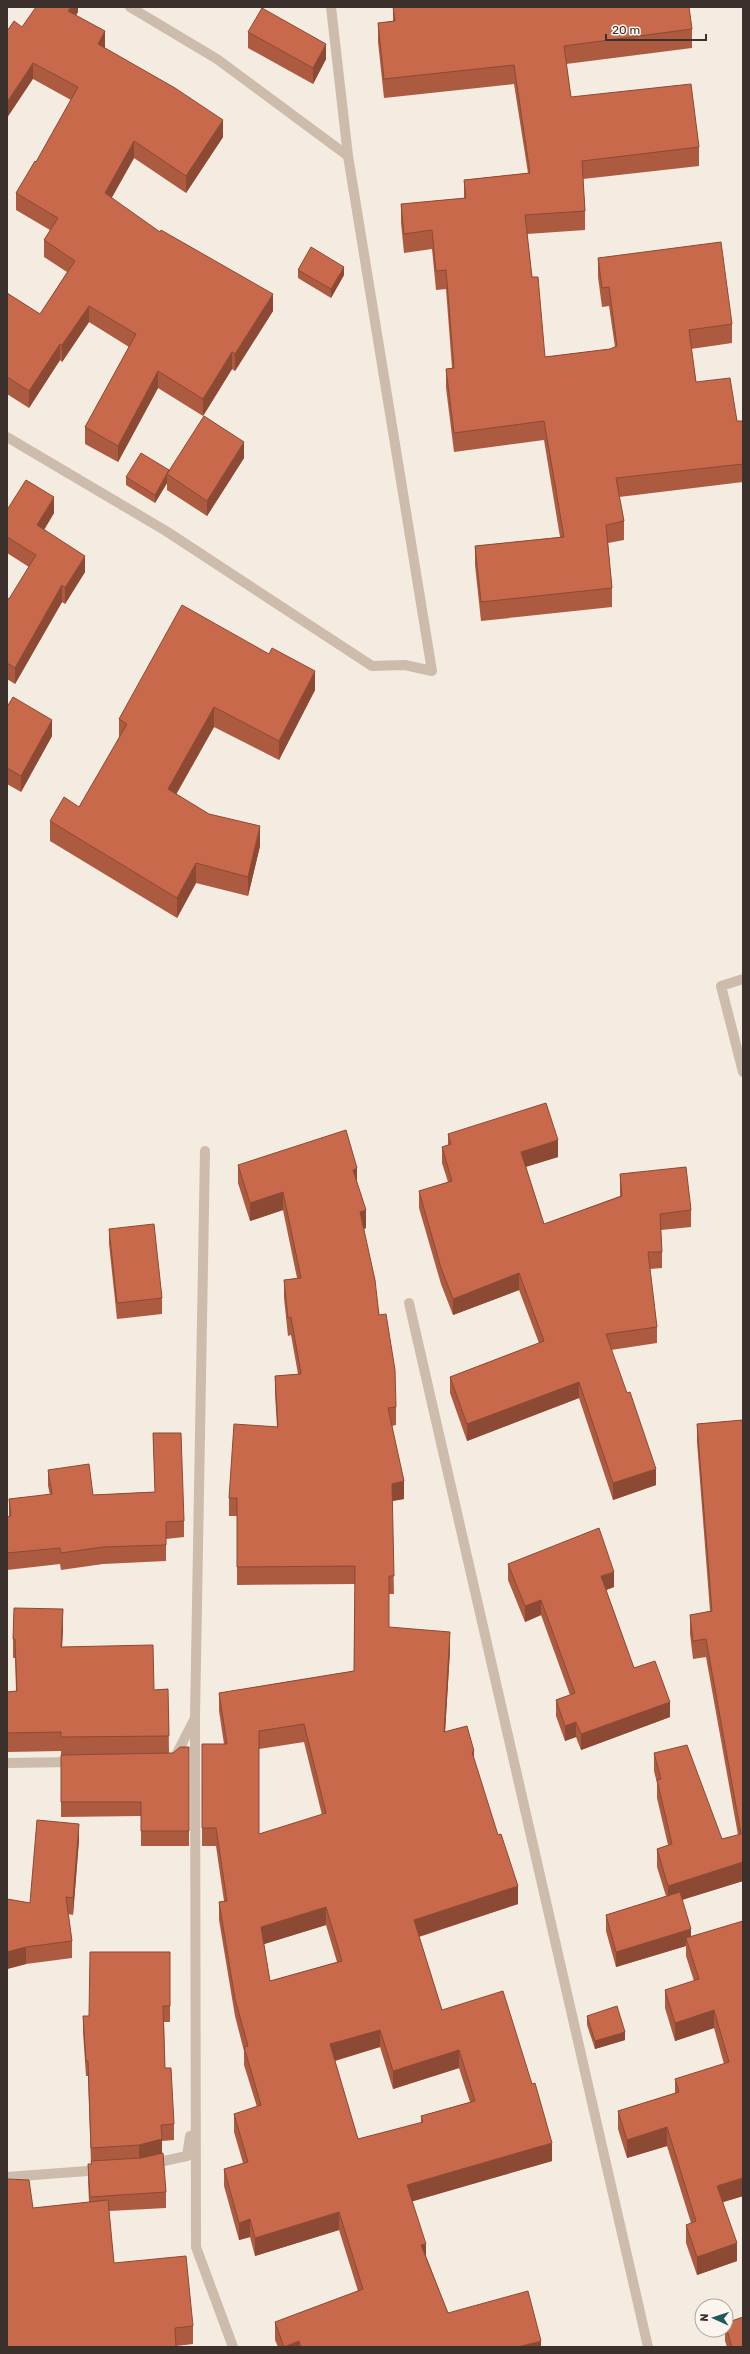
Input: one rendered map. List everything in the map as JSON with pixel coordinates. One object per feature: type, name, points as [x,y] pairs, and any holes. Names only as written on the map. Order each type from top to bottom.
[{"type":"street","points":[[130,7],[217,59],[348,156]]},
{"type":"street","points":[[7,437],[166,531],[372,666],[405,665],[432,671],[348,156],[331,7]]},
{"type":"street","points":[[743,979],[721,986],[743,1072]]},
{"type":"street","points":[[205,1151],[195,1717],[196,2247],[233,2347]]},
{"type":"street","points":[[409,1303],[648,2347]]},
{"type":"street","points":[[165,1761],[173,1761],[195,1717]]},
{"type":"street","points":[[7,1763],[86,1762]]},
{"type":"street","points":[[140,2167],[187,2156],[195,2109]]},
{"type":"street","points":[[7,2177],[109,2169]]},
{"type":"building","points":[[36,7],[71,7],[68,11],[105,31],[98,44],[175,88],[223,120],[186,176],[134,141],[105,193],[160,232],[161,230],[273,294],[235,354],[232,352],[203,399],[158,371],[118,446],[85,427],[136,334],[89,306],[62,345],[60,344],[29,391],[7,377],[7,293],[40,314],[75,261],[44,240],[58,218],[16,193],[35,161],[36,162],[78,87],[33,63],[7,102],[7,31],[14,21],[22,27]]},
{"type":"building","points":[[393,7],[689,7],[692,29],[564,46],[571,97],[691,84],[699,147],[582,161],[585,211],[525,215],[532,277],[538,277],[545,357],[610,349],[617,346],[609,287],[602,288],[598,258],[721,242],[732,324],[689,330],[696,382],[730,378],[737,421],[743,421],[743,464],[616,478],[624,521],[606,525],[612,588],[481,602],[475,546],[564,537],[544,421],[454,433],[446,369],[454,368],[446,270],[436,271],[432,230],[404,234],[401,204],[466,198],[464,180],[530,173],[514,65],[384,79],[378,23],[395,21]]},
{"type":"building","points":[[262,8],[326,44],[313,68],[248,32]]},
{"type":"building","points":[[311,247],[344,267],[331,289],[298,270]]},
{"type":"building","points":[[204,416],[244,442],[207,501],[167,474]]},
{"type":"building","points":[[141,453],[169,470],[155,495],[126,477]]},
{"type":"building","points":[[26,480],[54,497],[37,525],[85,556],[65,588],[62,585],[15,668],[7,663],[7,598],[9,599],[36,555],[7,537],[7,510]]},
{"type":"building","points":[[182,605],[269,654],[272,648],[315,671],[279,741],[214,707],[168,789],[209,814],[260,826],[248,877],[196,863],[177,898],[50,821],[64,797],[79,807],[127,724],[119,719]]},
{"type":"building","points":[[13,697],[52,720],[21,776],[7,768],[7,707]]},
{"type":"building","points":[[546,1103],[558,1140],[521,1152],[544,1224],[622,1196],[620,1174],[686,1167],[691,1210],[660,1214],[662,1252],[648,1252],[657,1327],[606,1334],[627,1393],[630,1392],[656,1469],[613,1483],[579,1382],[467,1424],[450,1377],[544,1341],[519,1273],[453,1299],[441,1268],[419,1191],[452,1181],[442,1147],[451,1144],[448,1134]]},
{"type":"building","points":[[346,1130],[357,1168],[353,1170],[366,1210],[360,1212],[375,1280],[379,1315],[386,1314],[395,1370],[396,1407],[388,1408],[404,1481],[392,1484],[394,1576],[389,1576],[389,1627],[450,1632],[444,1732],[467,1726],[474,1751],[472,1752],[498,1835],[501,1834],[518,1886],[414,1920],[442,2010],[503,1991],[532,2084],[535,2083],[552,2143],[407,2185],[426,2244],[421,2245],[448,2313],[528,2291],[541,2341],[518,2347],[301,2347],[299,2341],[284,2347],[275,2322],[363,2289],[339,2212],[255,2238],[250,2219],[239,2223],[224,2169],[248,2162],[234,2114],[261,2105],[244,2047],[248,2046],[235,1999],[219,1902],[227,1901],[216,1828],[202,1828],[202,1744],[227,1744],[219,1693],[354,1671],[355,1566],[237,1567],[237,1498],[229,1498],[234,1424],[278,1427],[275,1376],[301,1374],[291,1317],[288,1318],[284,1280],[301,1278],[283,1192],[250,1203],[238,1165]],"holes":[[[304,1724],[326,1813],[259,1834],[259,1731]],[[326,1907],[342,1961],[270,1981],[261,1927]],[[380,2030],[393,2071],[459,2050],[475,2101],[421,2116],[423,2122],[358,2139],[330,2044]]]},
{"type":"building","points":[[154,1224],[162,1298],[117,1303],[109,1229]]},
{"type":"building","points":[[743,1420],[743,1862],[668,1886],[657,1849],[672,1844],[657,1780],[661,1779],[654,1753],[687,1745],[722,1839],[741,1834],[706,1639],[693,1641],[690,1615],[712,1611],[697,1424]]},
{"type":"building","points":[[153,1433],[181,1433],[184,1521],[166,1522],[166,1545],[103,1547],[61,1553],[60,1548],[7,1553],[7,1517],[11,1516],[9,1499],[52,1494],[48,1470],[89,1464],[93,1495],[155,1492]]},
{"type":"building","points":[[599,1528],[614,1572],[601,1576],[634,1668],[655,1661],[670,1702],[581,1734],[576,1722],[565,1726],[556,1700],[575,1693],[541,1600],[525,1606],[508,1564]]},
{"type":"building","points":[[14,1608],[63,1609],[61,1647],[153,1645],[154,1690],[168,1689],[169,1736],[61,1737],[61,1732],[7,1733],[7,1692],[17,1691],[15,1639],[13,1639]]},
{"type":"building","points":[[180,1747],[189,1747],[189,1831],[141,1831],[141,1802],[61,1802],[61,1755],[173,1753]]},
{"type":"building","points":[[37,1820],[79,1824],[73,1898],[66,1897],[72,1941],[26,1947],[7,1952],[7,1899],[30,1903]]},
{"type":"building","points":[[680,1892],[691,1929],[616,1952],[606,1915]]},
{"type":"building","points":[[743,1921],[743,2178],[717,2186],[737,2243],[697,2257],[686,2225],[696,2221],[667,2127],[627,2140],[618,2111],[679,2092],[675,2079],[729,2062],[714,2010],[675,2023],[665,1990],[699,1979],[686,1938]]},
{"type":"building","points":[[90,1952],[170,1952],[170,2006],[163,2006],[165,2068],[171,2068],[174,2124],[161,2125],[162,2139],[139,2145],[91,2148],[88,2061],[86,2061],[83,2016],[89,2016]]},
{"type":"building","points":[[617,2006],[625,2032],[595,2041],[587,2016]]},
{"type":"building","points":[[163,2153],[166,2192],[90,2197],[88,2164],[92,2164],[91,2161],[141,2158]]},
{"type":"building","points":[[7,2179],[29,2180],[33,2208],[108,2200],[114,2263],[186,2256],[193,2326],[175,2328],[176,2347],[7,2347]]},
{"type":"building","points":[[743,2317],[743,2347],[732,2347],[729,2338],[734,2338],[734,2320]]}]
